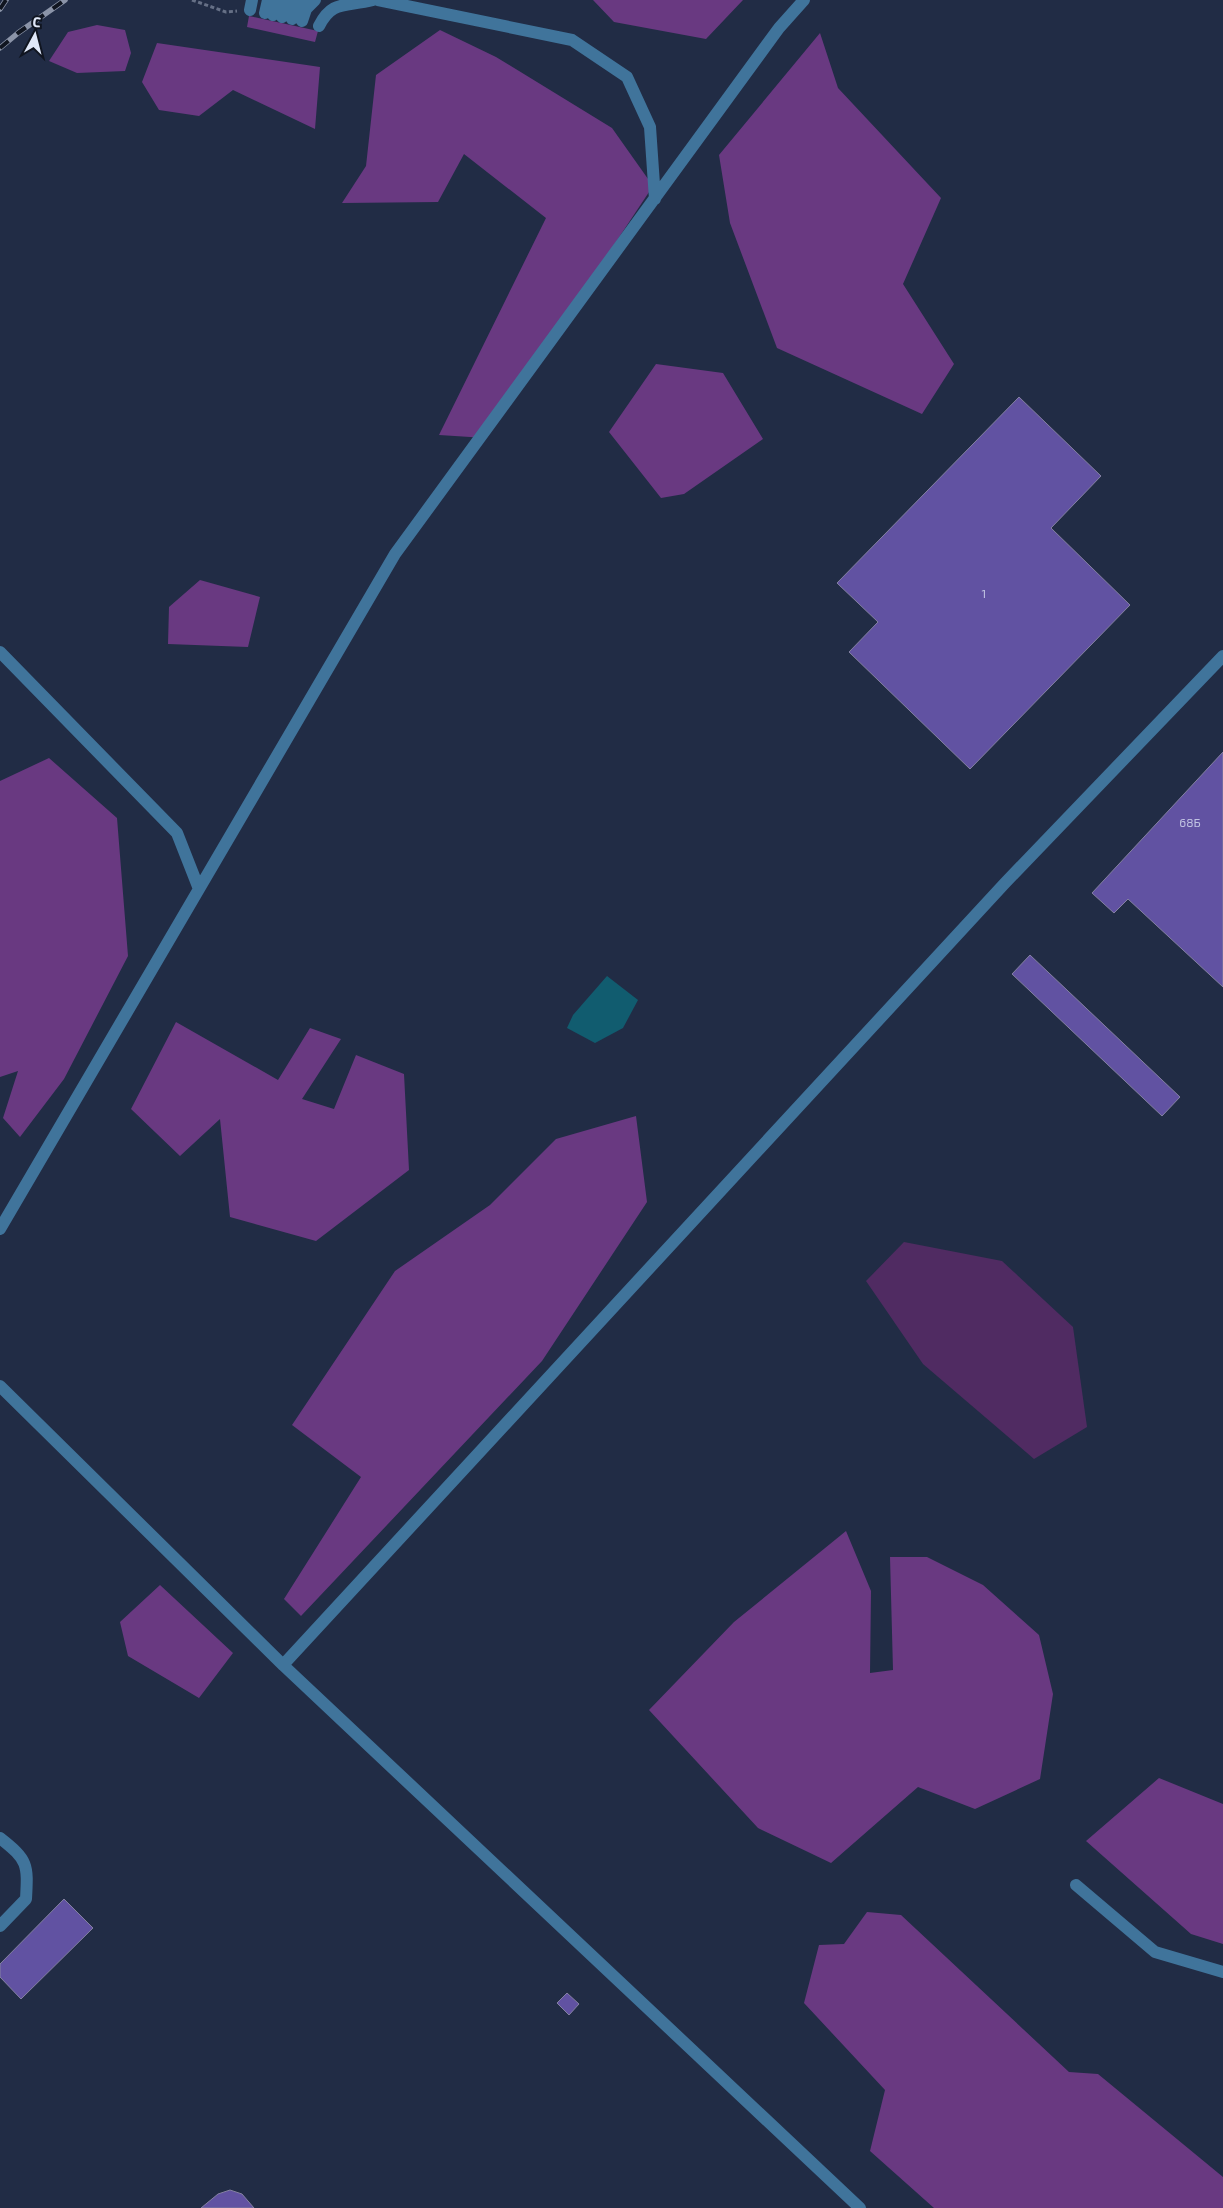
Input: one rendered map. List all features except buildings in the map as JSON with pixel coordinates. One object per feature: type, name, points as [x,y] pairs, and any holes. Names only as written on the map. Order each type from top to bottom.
[{"type":"street","points":[[268,0],[278,14]]},
{"type":"street","points":[[278,14],[280,0]]},
{"type":"street","points":[[278,14],[292,0]]},
{"type":"street","points":[[278,14],[297,6],[303,0]]},
{"type":"street","points":[[278,14],[306,9],[315,0]]},
{"type":"street","points":[[278,14],[314,14],[327,0]]},
{"type":"street","points":[[278,14],[325,11],[337,3],[373,0]]},
{"type":"street","points":[[378,0],[572,40],[627,77],[650,127],[655,199]]},
{"type":"street","points":[[0,1229],[396,554],[779,28],[804,0]]},
{"type":"street","points":[[0,652],[177,833],[199,889]]},
{"type":"street","points":[[283,1665],[1005,883],[1223,656]]},
{"type":"street","points":[[0,1386],[283,1665],[860,2208]]},
{"type":"street","points":[[0,1838],[20,1853],[28,1870],[26,1899],[0,1926]]},
{"type":"street","points":[[1076,1884],[1155,1952],[1223,1972]]},
{"type":"path","points":[[192,0],[226,12],[278,14]]},
{"type":"shaded area","points":[[593,0],[743,0],[706,39],[614,22]]},
{"type":"shaded area","points":[[249,16],[318,31],[315,42],[247,27]]},
{"type":"shaded area","points":[[97,25],[125,30],[131,53],[125,71],[77,73],[49,61],[68,32]]},
{"type":"shaded area","points":[[440,30],[496,57],[612,128],[653,186],[486,438],[439,435],[546,218],[464,154],[438,202],[342,203],[366,166],[376,75]]},
{"type":"shaded area","points":[[820,33],[838,88],[941,198],[903,284],[954,364],[922,414],[777,348],[730,223],[719,155]]},
{"type":"shaded area","points":[[157,43],[320,67],[315,129],[233,90],[199,116],[159,110],[142,82]]},
{"type":"shaded area","points":[[656,364],[723,373],[763,439],[684,494],[661,498],[609,432]]},
{"type":"shaded area","points":[[200,580],[260,597],[248,647],[168,644],[169,607]]},
{"type":"shaded area","points":[[49,758],[117,818],[128,956],[64,1079],[20,1137],[3,1118],[18,1071],[0,1077],[0,781]]},
{"type":"shaded area","points":[[176,1022],[278,1080],[310,1028],[341,1039],[302,1099],[334,1109],[356,1055],[404,1074],[409,1170],[316,1241],[230,1217],[220,1119],[180,1156],[131,1109]]},
{"type":"shaded area","points":[[636,1116],[647,1202],[542,1361],[301,1616],[284,1599],[361,1477],[292,1425],[395,1271],[490,1205],[556,1139]]},
{"type":"shaded area","points":[[904,1242],[1002,1261],[1073,1327],[1087,1427],[1034,1459],[923,1364],[866,1281]]},
{"type":"shaded area","points":[[846,1531],[871,1591],[870,1673],[893,1670],[890,1557],[927,1557],[983,1585],[1039,1635],[1053,1694],[1040,1779],[975,1809],[918,1787],[831,1863],[758,1828],[649,1710],[734,1622]]},
{"type":"shaded area","points":[[160,1585],[233,1653],[199,1698],[128,1656],[120,1622]]},
{"type":"shaded area","points":[[1159,1778],[1223,1804],[1223,1944],[1191,1934],[1086,1841]]},
{"type":"shaded area","points":[[867,1912],[901,1915],[1069,2072],[1098,2074],[1223,2177],[1223,2208],[934,2208],[870,2151],[885,2090],[804,2003],[819,1945],[844,1944]]},
{"type":"water","points":[[607,976],[638,1000],[623,1028],[595,1043],[567,1028],[573,1015]]},
{"type":"railway","points":[[0,9],[6,0]]},
{"type":"railway","points":[[0,48],[65,0]]}]
